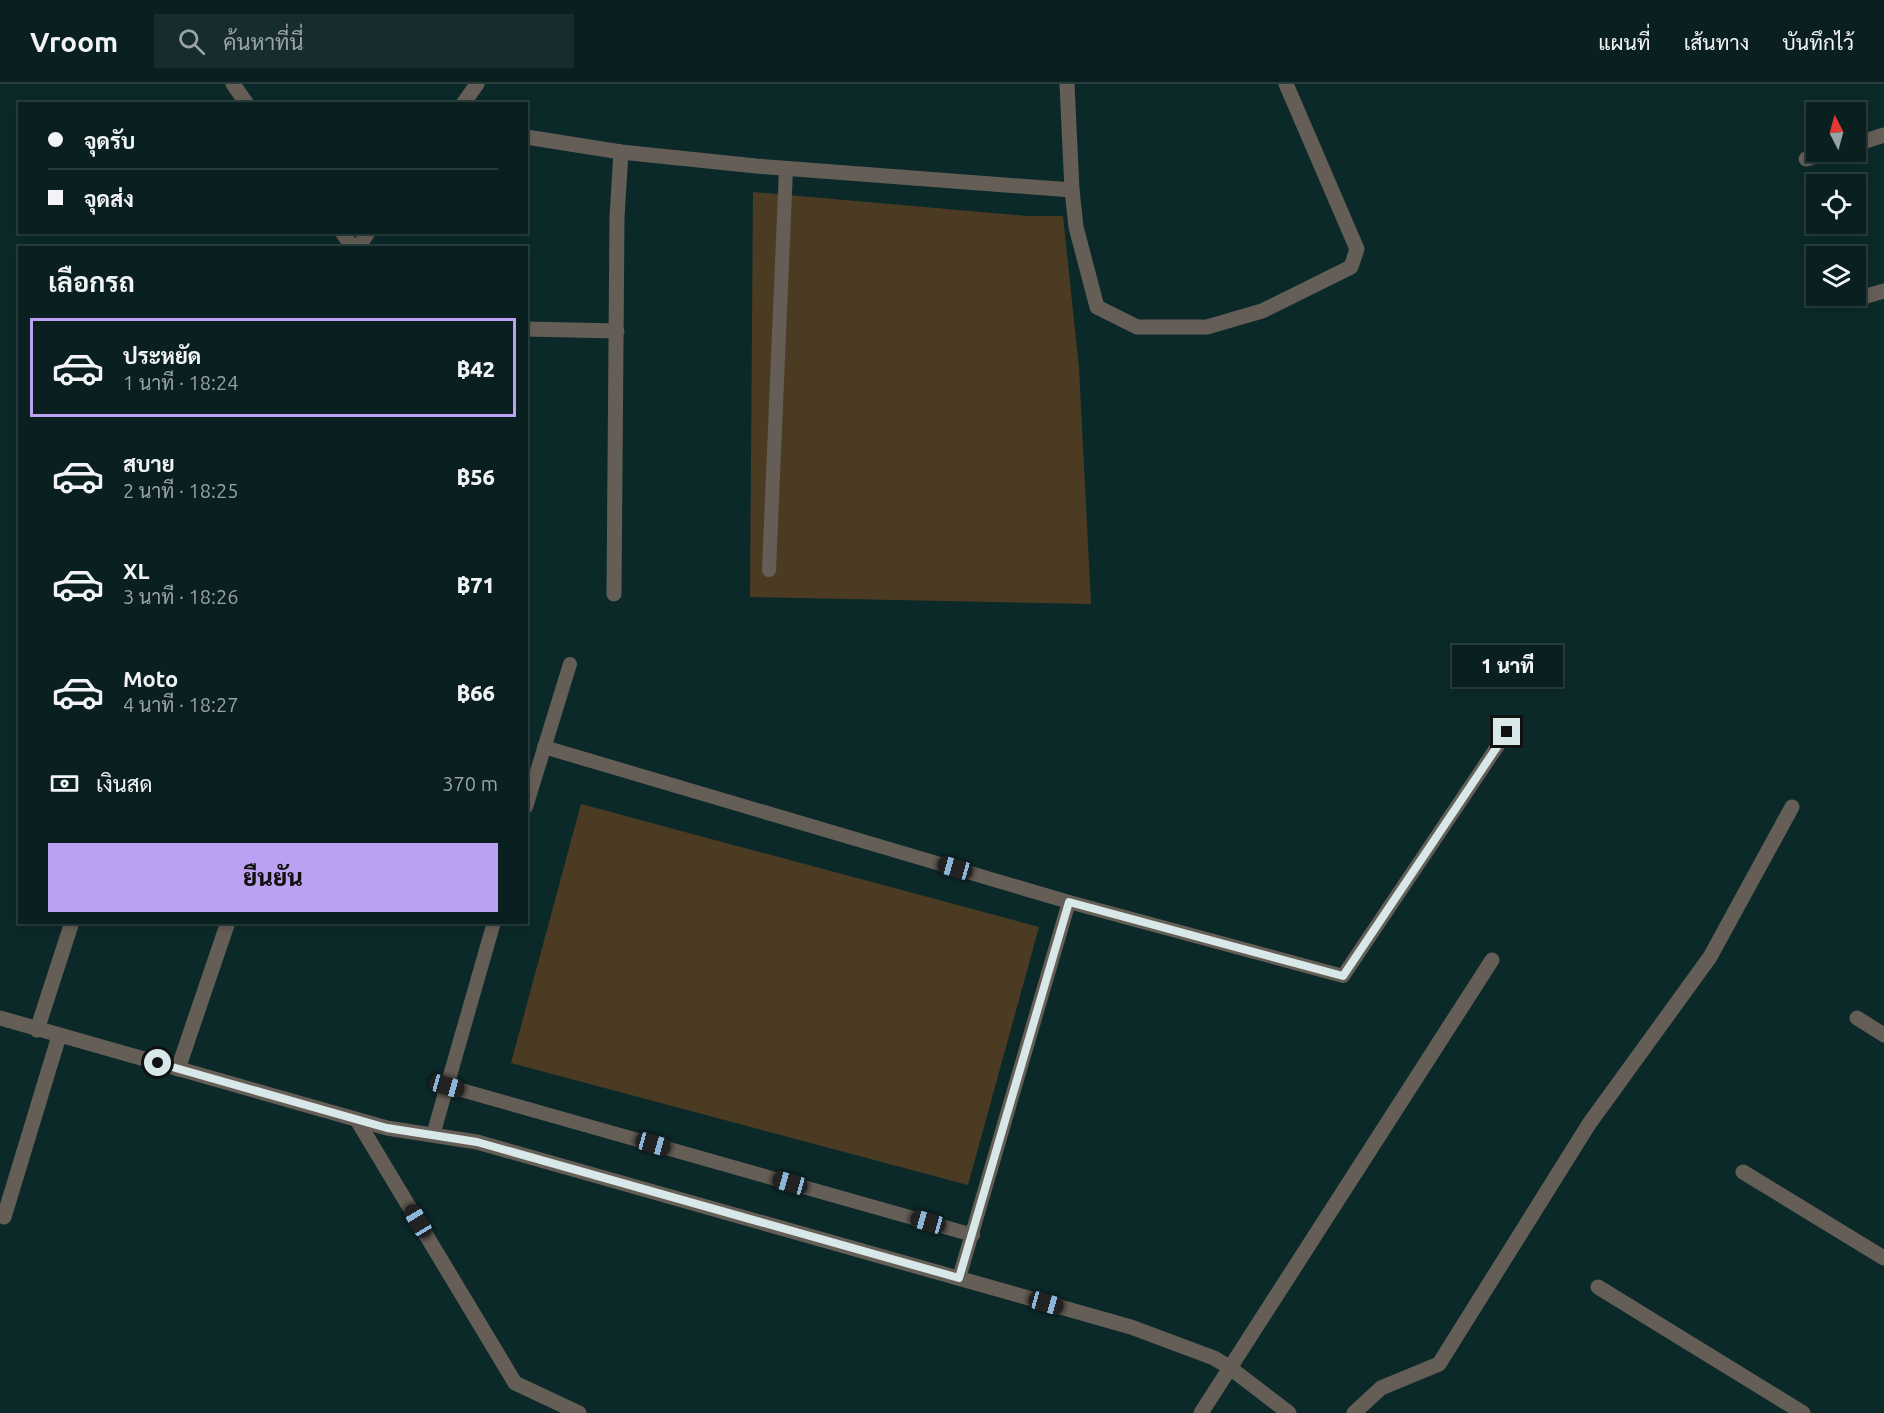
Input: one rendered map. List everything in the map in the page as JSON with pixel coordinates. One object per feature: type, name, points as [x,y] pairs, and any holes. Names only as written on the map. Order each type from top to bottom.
[{"type":"street","points":[[233,84],[246,102]]},
{"type":"street","points":[[464,102],[477,84]]},
{"type":"street","points":[[1066,84],[1076,227],[1097,307],[1137,327],[1207,327],[1262,311],[1333,278],[1351,267],[1357,249],[1286,84]]},
{"type":"street","points":[[1866,141],[1884,135]]},
{"type":"street","points":[[528,137],[621,152],[786,169],[1072,190]]},
{"type":"street","points":[[614,594],[617,217],[621,152]]},
{"type":"street","points":[[1866,296],[1884,291]]},
{"type":"street","points":[[528,329],[617,331]]},
{"type":"street","points":[[1354,1413],[1381,1388],[1439,1364],[1589,1124],[1710,957],[1792,807]]},
{"type":"street","points":[[37,1030],[71,924]]},
{"type":"street","points":[[178,1069],[227,924]]},
{"type":"street","points":[[1202,1413],[1229,1367],[1492,960]]},
{"type":"street","points":[[0,1018],[387,1128],[477,1142],[1131,1327],[1214,1358],[1289,1413]]},
{"type":"street","points":[[1857,1018],[1884,1035]]},
{"type":"street","points":[[4,1217],[59,1036]]},
{"type":"street","points":[[357,1120],[514,1383],[579,1413]]},
{"type":"street","points":[[1743,1172],[1884,1258]]},
{"type":"street","points":[[1598,1287],[1803,1413]]},
{"type":"lane","points":[[769,570],[786,169]]},
{"type":"lane","points":[[528,800],[570,664]]},
{"type":"lane","points":[[544,747],[1069,902],[1343,976],[1507,732]]},
{"type":"lane","points":[[959,1278],[1069,902]]},
{"type":"lane","points":[[433,1135],[493,924]]},
{"type":"lane","points":[[447,1086],[973,1235]]},
{"type":"shaded area","points":[[753,192],[1027,216],[1063,216],[1079,368],[1091,604],[750,597]]},
{"type":"shaded area","points":[[581,804],[1039,927],[968,1185],[511,1063]]},
{"type":"route","points":[[158,1063],[387,1128],[477,1142],[959,1278],[980,1213],[1069,902],[1343,976],[1507,732]]}]
